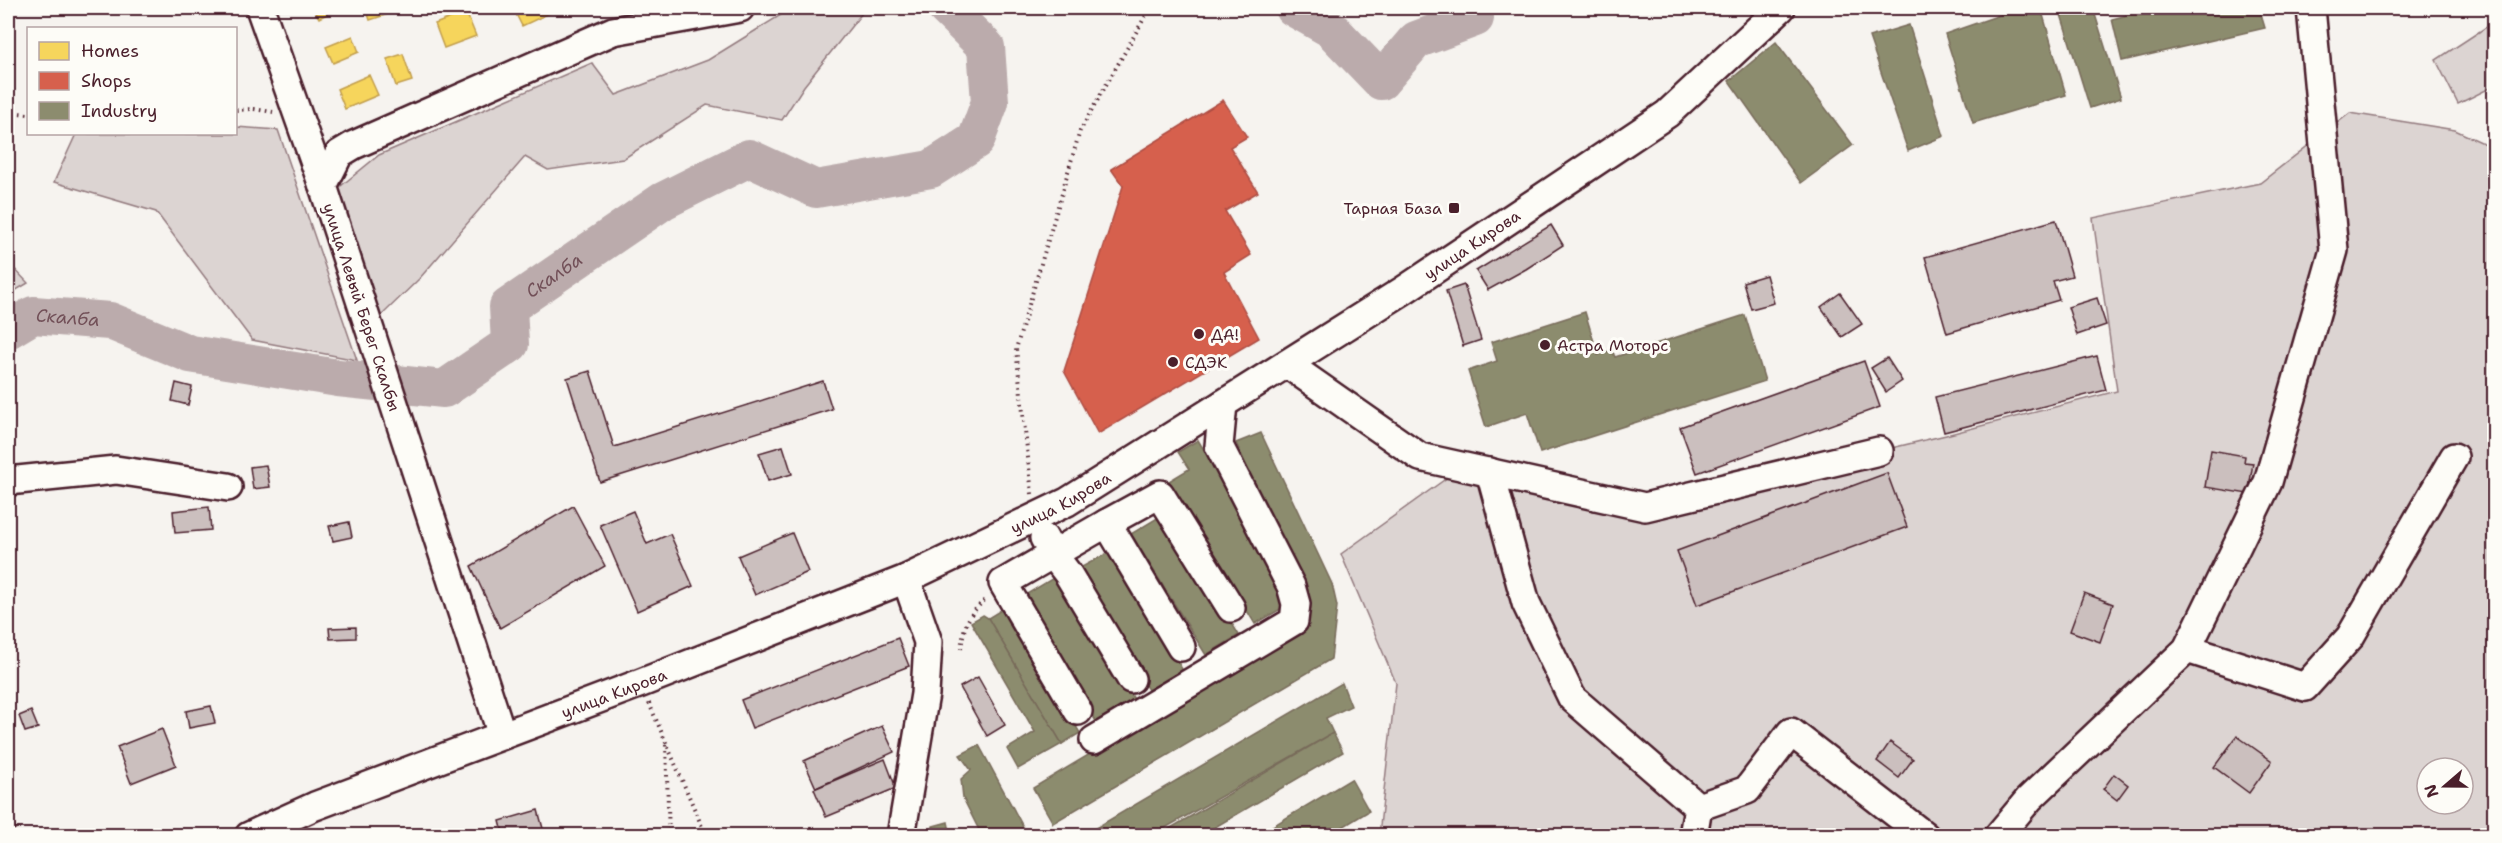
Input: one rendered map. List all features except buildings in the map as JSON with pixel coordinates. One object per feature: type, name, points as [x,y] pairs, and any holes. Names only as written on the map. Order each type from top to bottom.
[{"type":"street","points":[[260,8],[323,186]]},
{"type":"street","name":"улица Левый Берег Скалбы","points":[[502,735],[323,186],[339,154],[354,145],[613,31],[741,8]]},
{"type":"street","name":"улица Кирова","points":[[249,836],[315,806],[641,683],[906,579],[1067,502],[1420,280],[1667,114],[1781,8]]},
{"type":"street","points":[[1998,836],[2029,799],[2187,649],[2268,482],[2334,250],[2311,8]]},
{"type":"street","points":[[1287,364],[1420,457],[1645,507],[1879,451]]},
{"type":"street","points":[[1094,740],[1294,621],[1296,604],[1291,586],[1220,446],[1223,404]]},
{"type":"street","points":[[2187,649],[2306,687],[2350,637],[2454,457]]},
{"type":"street","points":[[8,481],[116,470],[228,487]]},
{"type":"street","points":[[1490,472],[1526,603],[1572,698],[1698,807]]},
{"type":"street","points":[[1078,711],[1003,583],[1052,553],[1160,494],[1231,608]]},
{"type":"street","points":[[1035,518],[1052,553],[1068,574],[1131,679]]},
{"type":"street","points":[[1107,523],[1181,647]]},
{"type":"street","points":[[901,836],[925,694],[928,642],[906,579]]},
{"type":"street","points":[[1698,807],[1747,790],[1791,732],[1925,836]]},
{"type":"street","points":[[1693,836],[1698,807]]},
{"type":"path","points":[[1035,518],[1016,349],[1080,131],[1150,8]]},
{"type":"path","points":[[237,110],[254,109],[298,116]]},
{"type":"path","points":[[8,112],[27,114]]},
{"type":"path","points":[[961,648],[964,625],[969,617],[1003,583]]},
{"type":"path","points":[[641,683],[706,836]]},
{"type":"path","points":[[665,742],[669,836]]},
{"type":"shaded area","points":[[792,8],[866,8],[804,86],[782,120],[707,105],[623,159],[548,170],[525,157],[419,279],[381,316],[336,190],[379,155],[592,63],[616,95],[708,60]]},
{"type":"shaded area","points":[[2494,22],[2494,86],[2458,104],[2436,60]]},
{"type":"shaded area","points":[[2350,113],[2455,130],[2494,148],[2494,835],[1379,835],[1396,683],[1341,554],[1458,470],[1645,507],[1946,435],[2117,391],[2093,218],[2260,183]]},
{"type":"shaded area","points":[[237,127],[278,130],[357,360],[252,340],[156,212],[54,182],[76,135],[237,135]]},
{"type":"shaded area","points":[[8,262],[28,283],[8,295]]},
{"type":"waterway","name":"Скалба","points":[[8,330],[33,315],[110,321],[190,354],[338,378],[444,389],[510,344],[508,307],[663,201],[749,158],[816,189],[931,169],[976,140],[990,102],[986,47],[946,8]]},
{"type":"waterway","name":"Скалба","points":[[1294,8],[1331,29],[1381,81],[1416,40],[1475,18],[1462,8]]},
{"type":"place","name":"Тарная База","points":[[1454,208]]},
{"type":"place","name":"ДА!","points":[[1199,334]]},
{"type":"place","name":"Астра Моторс","points":[[1545,345]]},
{"type":"place","name":"СДЭК","points":[[1173,362]]}]
